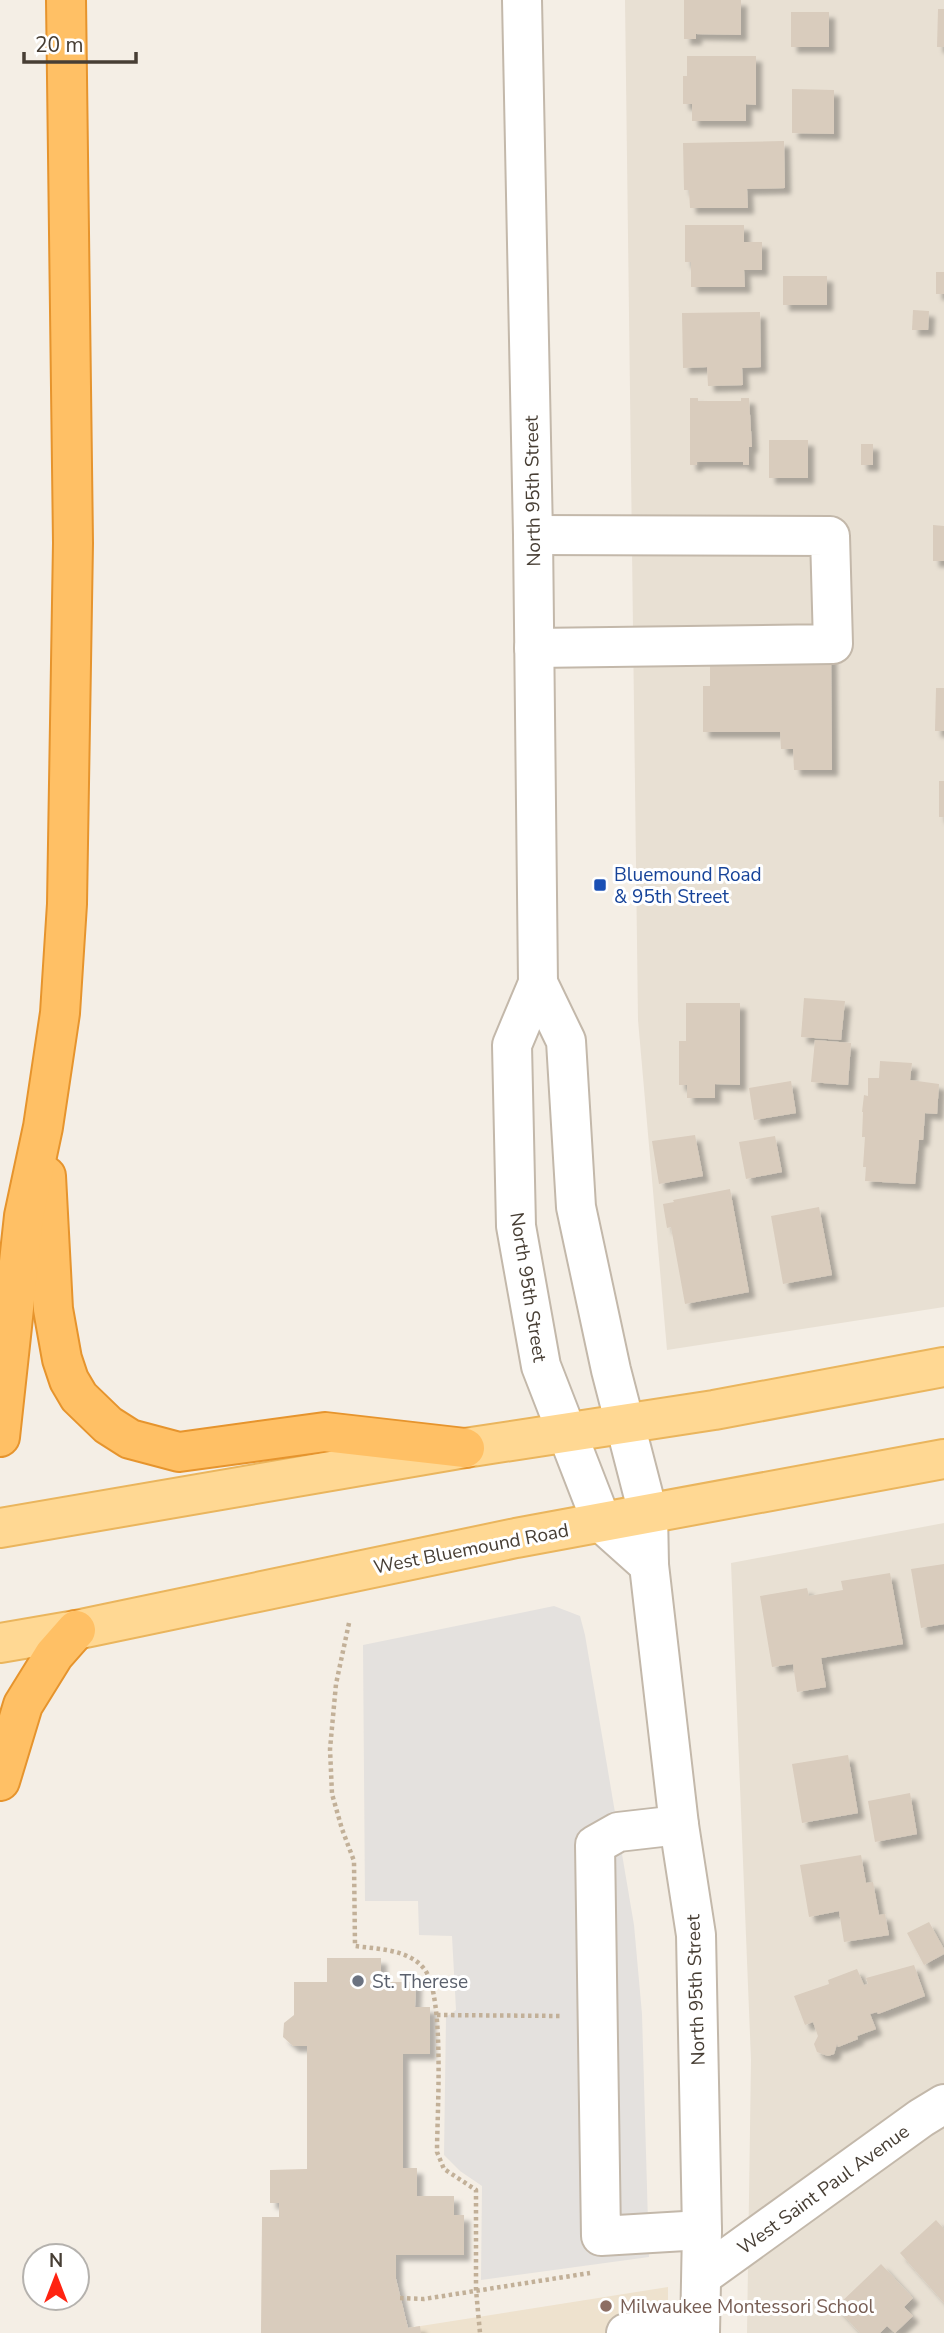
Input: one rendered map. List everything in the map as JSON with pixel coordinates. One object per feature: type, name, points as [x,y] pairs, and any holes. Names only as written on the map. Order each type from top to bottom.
[{"type":"highway","points":[[0,1437],[22,1228],[43,1127],[60,1013],[67,904],[73,544],[66,0]]},
{"type":"highway","points":[[43,1127],[53,1309],[62,1359],[69,1380],[79,1397],[108,1425],[130,1438],[179,1452],[325,1432],[466,1448]]},
{"type":"highway","points":[[0,1781],[23,1705],[54,1655],[76,1630]]},
{"type":"main road","points":[[0,1528],[466,1448],[714,1410],[944,1367]]},
{"type":"main road","name":"West Bluemound Road","points":[[0,1643],[76,1630],[508,1540],[944,1459]]},
{"type":"street","name":"North 95th Street","points":[[522,0],[533,535],[538,983],[512,1045],[516,1226],[541,1366],[566,1432],[602,1522],[649,1565]]},
{"type":"street","points":[[533,535],[830,536],[833,644],[534,648]]},
{"type":"street","name":"North 95th Street","points":[[538,983],[566,1041],[576,1207],[611,1370],[648,1513],[649,1565],[679,1825],[696,1935],[702,2230],[700,2328]]},
{"type":"street","points":[[679,1825],[618,1832],[595,1845],[601,2236],[702,2230]]},
{"type":"street","name":"West Saint Paul Avenue","points":[[702,2276],[944,2104]]},
{"type":"street","points":[[626,2333],[700,2328]]},
{"type":"path","points":[[349,1623],[336,1684],[330,1749],[332,1794],[354,1861],[355,1946],[390,1950],[408,1957],[425,1970],[432,1990],[436,2015],[436,2152],[444,2169],[477,2190],[476,2290],[480,2333]]},
{"type":"path","points":[[436,2015],[597,2017]]},
{"type":"path","points":[[400,2298],[424,2299],[592,2273]]},
{"type":"shaded area","points":[[625,0],[944,0],[944,1307],[667,1350],[638,1020]]},
{"type":"shaded area","points":[[944,1523],[944,2333],[747,2333],[751,2060],[731,1563]]},
{"type":"shaded area","points":[[554,1606],[580,1616],[585,1635],[634,1925],[642,2014],[649,2257],[481,2280],[482,2186],[460,2171],[444,2155],[446,2017],[456,2010],[452,1936],[419,1935],[418,1901],[365,1901],[363,1645]]},
{"type":"shaded area","name":"Milwaukee Montessori School","points":[[668,2287],[668,2333],[382,2333],[408,2328]]},
{"type":"building","points":[[684,0],[741,0],[741,35],[696,34],[696,39],[684,39]]},
{"type":"building","points":[[938,9],[944,9],[944,47],[937,47]]},
{"type":"building","points":[[791,12],[829,12],[829,47],[791,47]]},
{"type":"building","points":[[687,56],[756,56],[756,105],[746,104],[746,121],[692,121],[692,104],[683,104],[683,76],[687,76]]},
{"type":"building","points":[[792,89],[834,90],[834,134],[792,133]]},
{"type":"building","points":[[784,141],[785,188],[747,189],[748,208],[690,208],[689,190],[684,190],[683,143]]},
{"type":"building","points":[[685,225],[744,225],[744,242],[762,242],[762,270],[744,270],[745,287],[691,287],[691,262],[685,262]]},
{"type":"building","points":[[936,272],[944,272],[944,294],[936,294]]},
{"type":"building","points":[[783,276],[827,276],[827,305],[783,305]]},
{"type":"building","points":[[913,310],[929,311],[928,330],[912,330]]},
{"type":"building","points":[[760,312],[761,367],[742,368],[743,385],[708,386],[707,367],[683,368],[682,313]]},
{"type":"building","points":[[690,398],[698,398],[698,401],[741,401],[741,398],[749,398],[752,447],[749,447],[749,465],[743,465],[743,462],[697,462],[697,465],[690,465]]},
{"type":"building","points":[[769,440],[808,440],[808,478],[769,478]]},
{"type":"building","points":[[861,444],[873,444],[873,465],[861,465]]},
{"type":"building","points":[[933,525],[944,526],[944,561],[933,561]]},
{"type":"building","points":[[759,651],[831,651],[832,770],[794,770],[793,749],[781,749],[780,732],[703,732],[703,686],[710,686],[710,665],[759,665]]},
{"type":"building","points":[[936,688],[944,688],[944,731],[935,731]]},
{"type":"building","points":[[939,781],[944,781],[944,817],[939,817]]},
{"type":"building","points":[[804,998],[845,1001],[841,1040],[801,1037]]},
{"type":"building","points":[[686,1003],[740,1003],[740,1085],[715,1084],[715,1098],[687,1098],[687,1085],[679,1085],[679,1041],[686,1041]]},
{"type":"building","points":[[815,1040],[851,1043],[848,1085],[811,1082]]},
{"type":"building","points":[[880,1061],[912,1063],[910,1080],[939,1084],[937,1114],[925,1113],[923,1140],[919,1140],[915,1184],[865,1181],[865,1137],[862,1137],[864,1095],[868,1096],[868,1078],[879,1078]]},
{"type":"building","points":[[791,1081],[796,1113],[754,1120],[749,1088]]},
{"type":"building","points":[[695,1135],[703,1176],[659,1184],[652,1141]]},
{"type":"building","points":[[775,1136],[782,1172],[746,1179],[739,1142]]},
{"type":"building","points":[[730,1189],[749,1292],[685,1304],[671,1227],[667,1228],[663,1204]]},
{"type":"building","points":[[819,1207],[832,1275],[783,1284],[771,1216]]},
{"type":"building","points":[[944,1564],[944,1624],[921,1628],[911,1569]]},
{"type":"building","points":[[890,1573],[903,1644],[821,1658],[826,1687],[797,1692],[793,1664],[772,1667],[760,1596],[807,1588],[809,1596],[843,1590],[841,1581]]},
{"type":"building","points":[[848,1755],[858,1813],[802,1823],[792,1764]]},
{"type":"building","points":[[910,1793],[917,1834],[875,1842],[868,1801]]},
{"type":"building","points":[[861,1855],[866,1883],[873,1882],[879,1915],[885,1914],[889,1935],[844,1942],[839,1911],[809,1917],[800,1865]]},
{"type":"building","points":[[929,1922],[944,1949],[944,1954],[924,1965],[907,1933]]},
{"type":"building","points":[[327,1958],[381,1958],[381,1982],[416,1982],[415,2007],[430,2007],[430,2054],[403,2054],[403,2168],[417,2168],[417,2196],[454,2196],[454,2215],[464,2215],[464,2255],[396,2255],[396,2279],[408,2328],[420,2326],[421,2333],[261,2333],[262,2217],[279,2217],[279,2203],[270,2203],[270,2170],[307,2169],[307,2046],[293,2046],[283,2037],[284,2023],[294,2015],[294,1982],[327,1982]]},
{"type":"building","points":[[914,1965],[925,1996],[878,2014],[870,2014],[876,2029],[838,2047],[837,2044],[834,2054],[828,2056],[817,2052],[814,2044],[818,2036],[813,2022],[805,2025],[794,1996],[829,1984],[828,1980],[857,1969],[864,1985],[868,1984],[866,1978]]},
{"type":"building","points":[[936,2220],[944,2229],[944,2303],[900,2253]]},
{"type":"building","points":[[881,2264],[913,2298],[904,2307],[913,2316],[895,2333],[887,2326],[880,2333],[860,2333],[836,2307]]},
{"type":"place","name":"Bluemound Road & 95th Street","points":[[600,885]]},
{"type":"place","name":"St. Therese","points":[[358,1981]]},
{"type":"place","name":"Milwaukee Montessori School","points":[[606,2306]]}]
